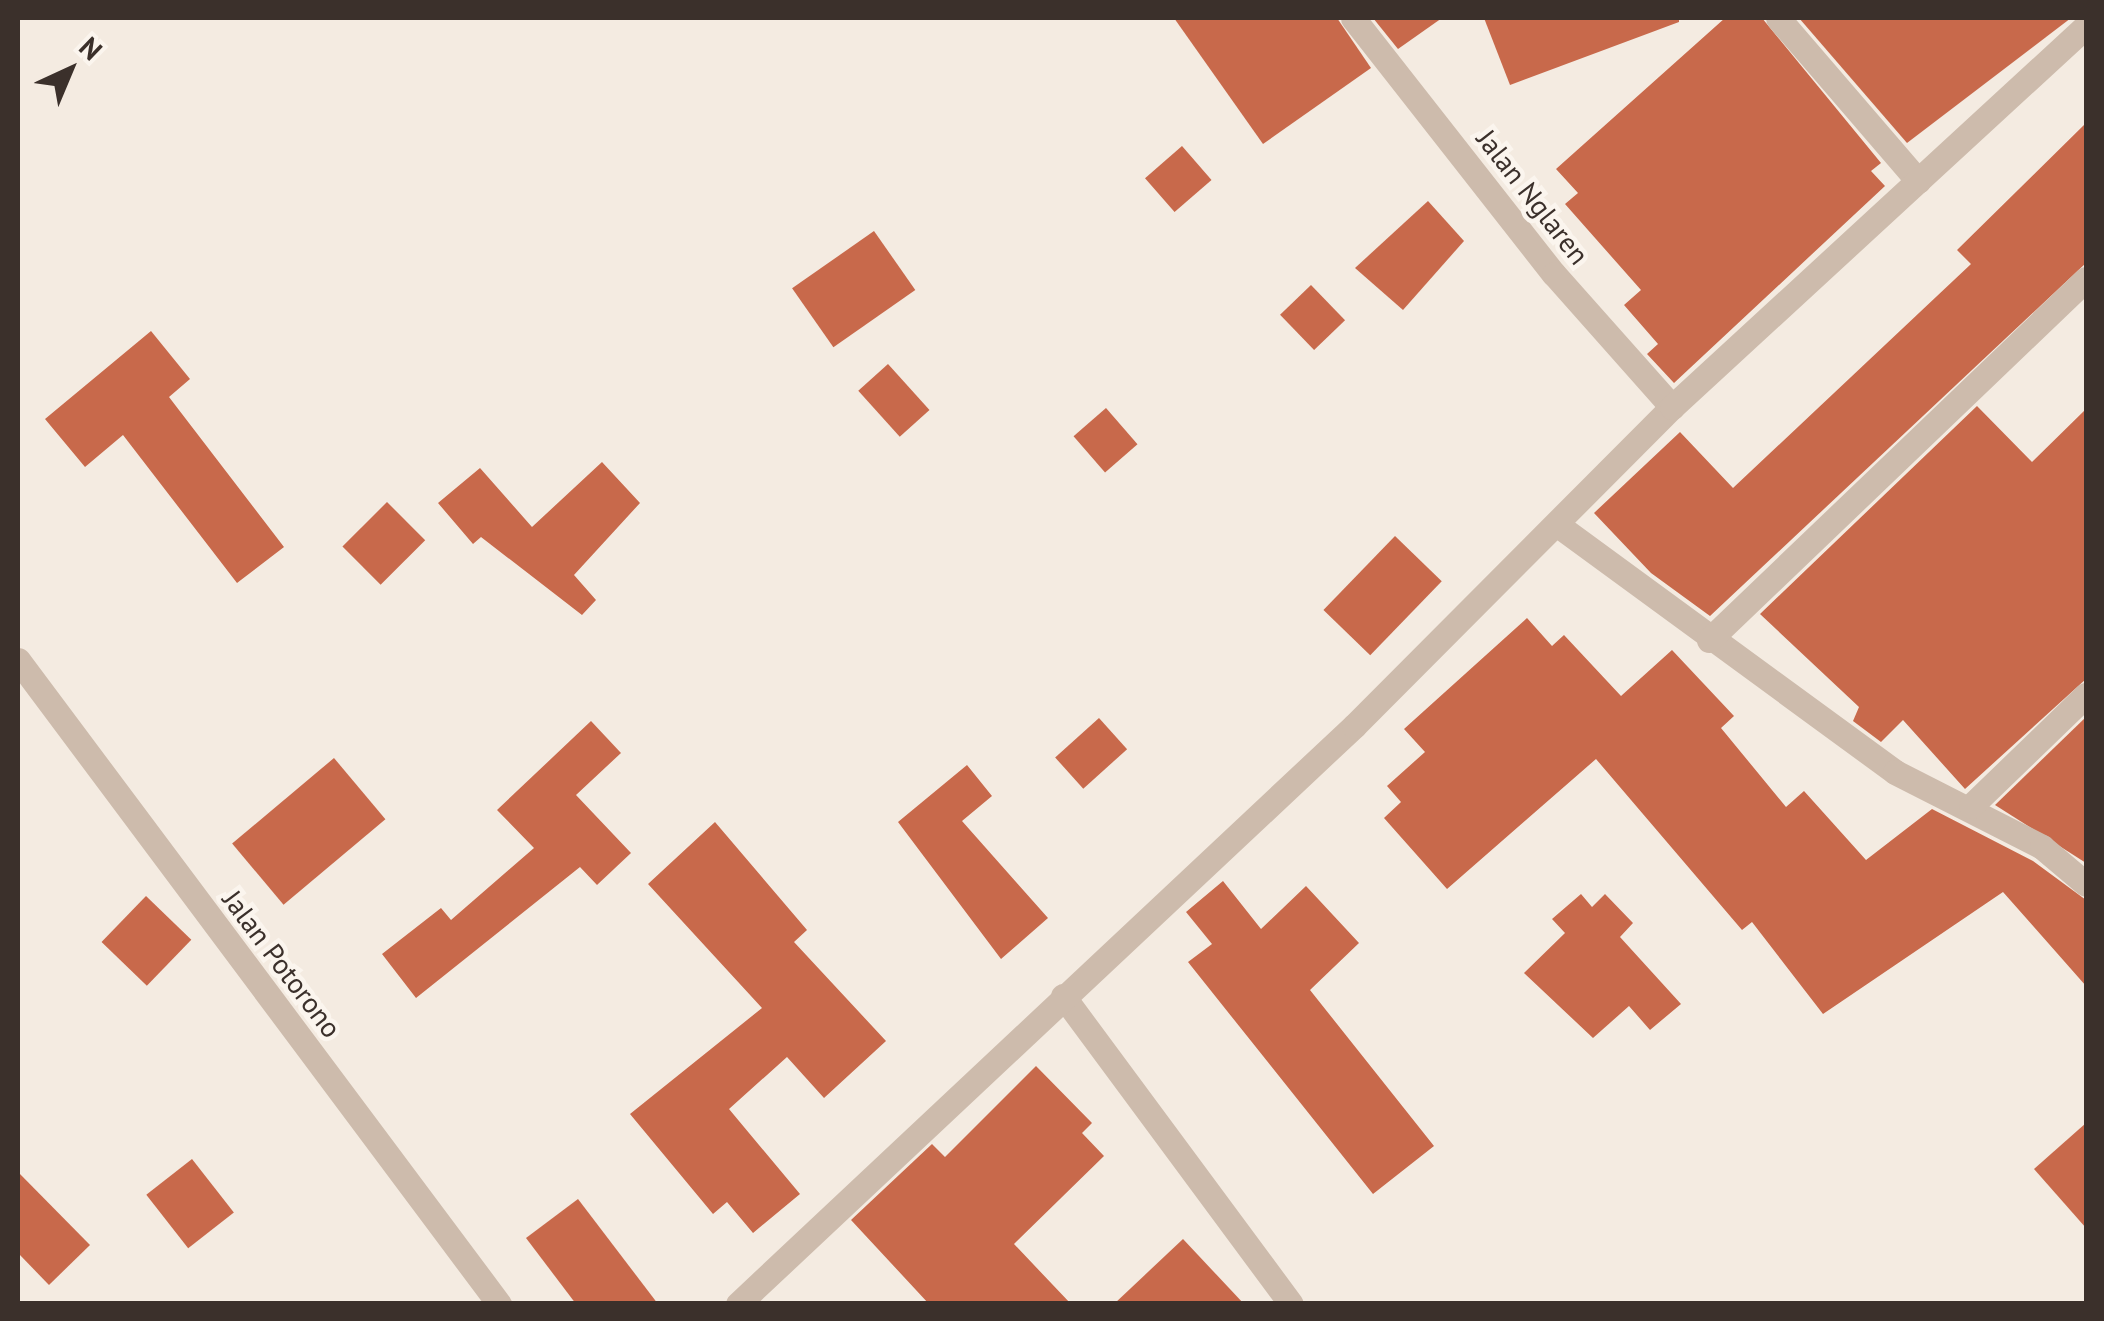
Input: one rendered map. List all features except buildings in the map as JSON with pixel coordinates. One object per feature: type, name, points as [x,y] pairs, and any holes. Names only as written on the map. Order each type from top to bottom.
[{"type":"street","name":"Jalan Nglaren","points":[[1353,18],[1554,274],[1672,407]]},
{"type":"street","points":[[1778,18],[1918,181]]},
{"type":"street","points":[[738,1304],[1559,526],[1672,407],[2086,26]]},
{"type":"street","points":[[1709,640],[2086,279]]},
{"type":"street","points":[[1559,526],[1709,640],[1896,772],[1972,806],[2042,847],[2086,884]]},
{"type":"street","name":"Jalan Potorono","points":[[18,660],[498,1304]]},
{"type":"street","points":[[1972,806],[2086,694]]},
{"type":"street","points":[[1063,996],[1291,1304]]}]
